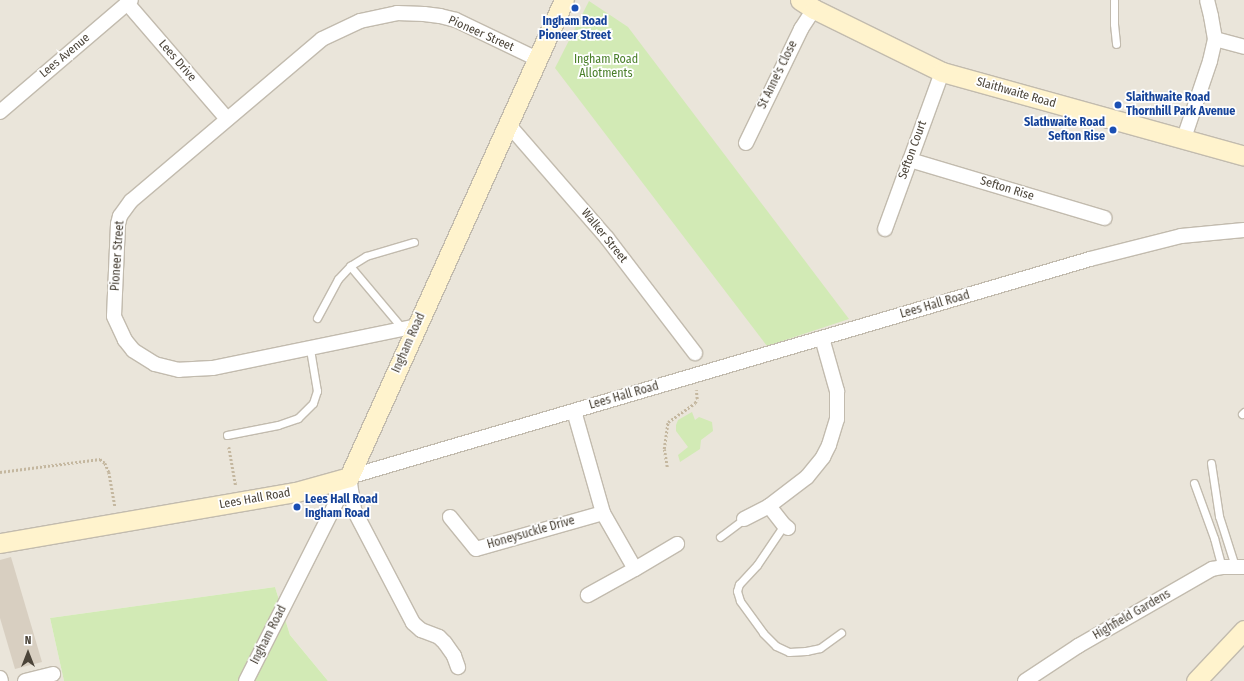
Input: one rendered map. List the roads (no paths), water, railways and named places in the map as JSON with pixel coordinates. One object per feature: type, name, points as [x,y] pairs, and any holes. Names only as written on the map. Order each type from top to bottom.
[{"type":"street","name":"Ingham Road","points":[[246,681],[349,477],[409,327],[564,0]]},
{"type":"street","points":[[1184,138],[1210,61],[1215,39],[1207,0]]},
{"type":"street","name":"Lees Avenue","points":[[0,112],[129,2]]},
{"type":"street","name":"Lees Drive","points":[[129,2],[227,119]]},
{"type":"street","name":"Slaithwaite Road","points":[[807,4],[942,72],[1184,138],[1244,156]]},
{"type":"street","name":"St Anne's Close","points":[[746,144],[801,29],[807,4]]},
{"type":"street","name":"Pioneer Street","points":[[409,327],[310,349],[212,368],[179,370],[155,364],[133,350],[118,328],[114,316],[118,224],[120,216],[131,202],[227,119],[322,39],[343,28],[378,16],[425,7],[456,20],[537,59]]},
{"type":"street","points":[[1215,39],[1244,47]]},
{"type":"street","name":"Sefton Court","points":[[885,229],[942,72]]},
{"type":"street","name":"Walker Street","points":[[507,123],[607,238],[695,353]]},
{"type":"street","name":"Sefton Rise","points":[[910,160],[1105,218]]},
{"type":"street","name":"Lees Hall Road","points":[[0,543],[118,524],[296,492],[1090,259],[1173,238],[1244,230]]},
{"type":"street","points":[[744,519],[769,506],[807,477],[823,457],[834,432],[838,405],[837,391],[822,338]]},
{"type":"street","points":[[574,411],[603,513],[635,569]]},
{"type":"street","points":[[349,477],[354,510],[413,623],[421,630],[439,637],[454,656],[458,667]]},
{"type":"street","points":[[769,506],[786,527]]},
{"type":"street","name":"Honeysuckle Drive","points":[[450,517],[476,549],[603,513]]},
{"type":"street","points":[[588,596],[677,544]]},
{"type":"street","name":"Highfield Gardens","points":[[1025,681],[1078,646],[1212,570],[1234,566]]},
{"type":"street","points":[[1200,679],[1244,630]]},
{"type":"street","points":[[25,681],[53,674]]},
{"type":"lane","points":[[1114,0],[1116,44]]},
{"type":"lane","points":[[317,318],[338,279],[350,266],[366,256],[414,242]]},
{"type":"lane","points":[[350,266],[409,327]]},
{"type":"lane","points":[[227,435],[278,425],[298,418],[313,403],[317,391],[310,349]]},
{"type":"lane","points":[[1211,463],[1219,516],[1234,566]]},
{"type":"lane","points":[[1194,483],[1212,532],[1234,566]]},
{"type":"lane","points":[[720,537],[744,519]]},
{"type":"lane","points":[[786,527],[757,565],[739,584],[737,591],[740,601],[763,633],[776,646],[789,652],[806,652],[820,648],[841,632]]},
{"type":"place","name":"Ingham Road Pioneer Street","points":[[575,8]]},
{"type":"place","name":"Slaithwaite Road Thornhill Park Avenue","points":[[1118,105]]},
{"type":"place","name":"Slathwaite Road Sefton Rise","points":[[1113,130]]},
{"type":"place","name":"Lees Hall Road Ingham Road","points":[[297,507]]},
{"type":"park label","name":"Ingham Road Allotments","points":[[606,67]]}]
